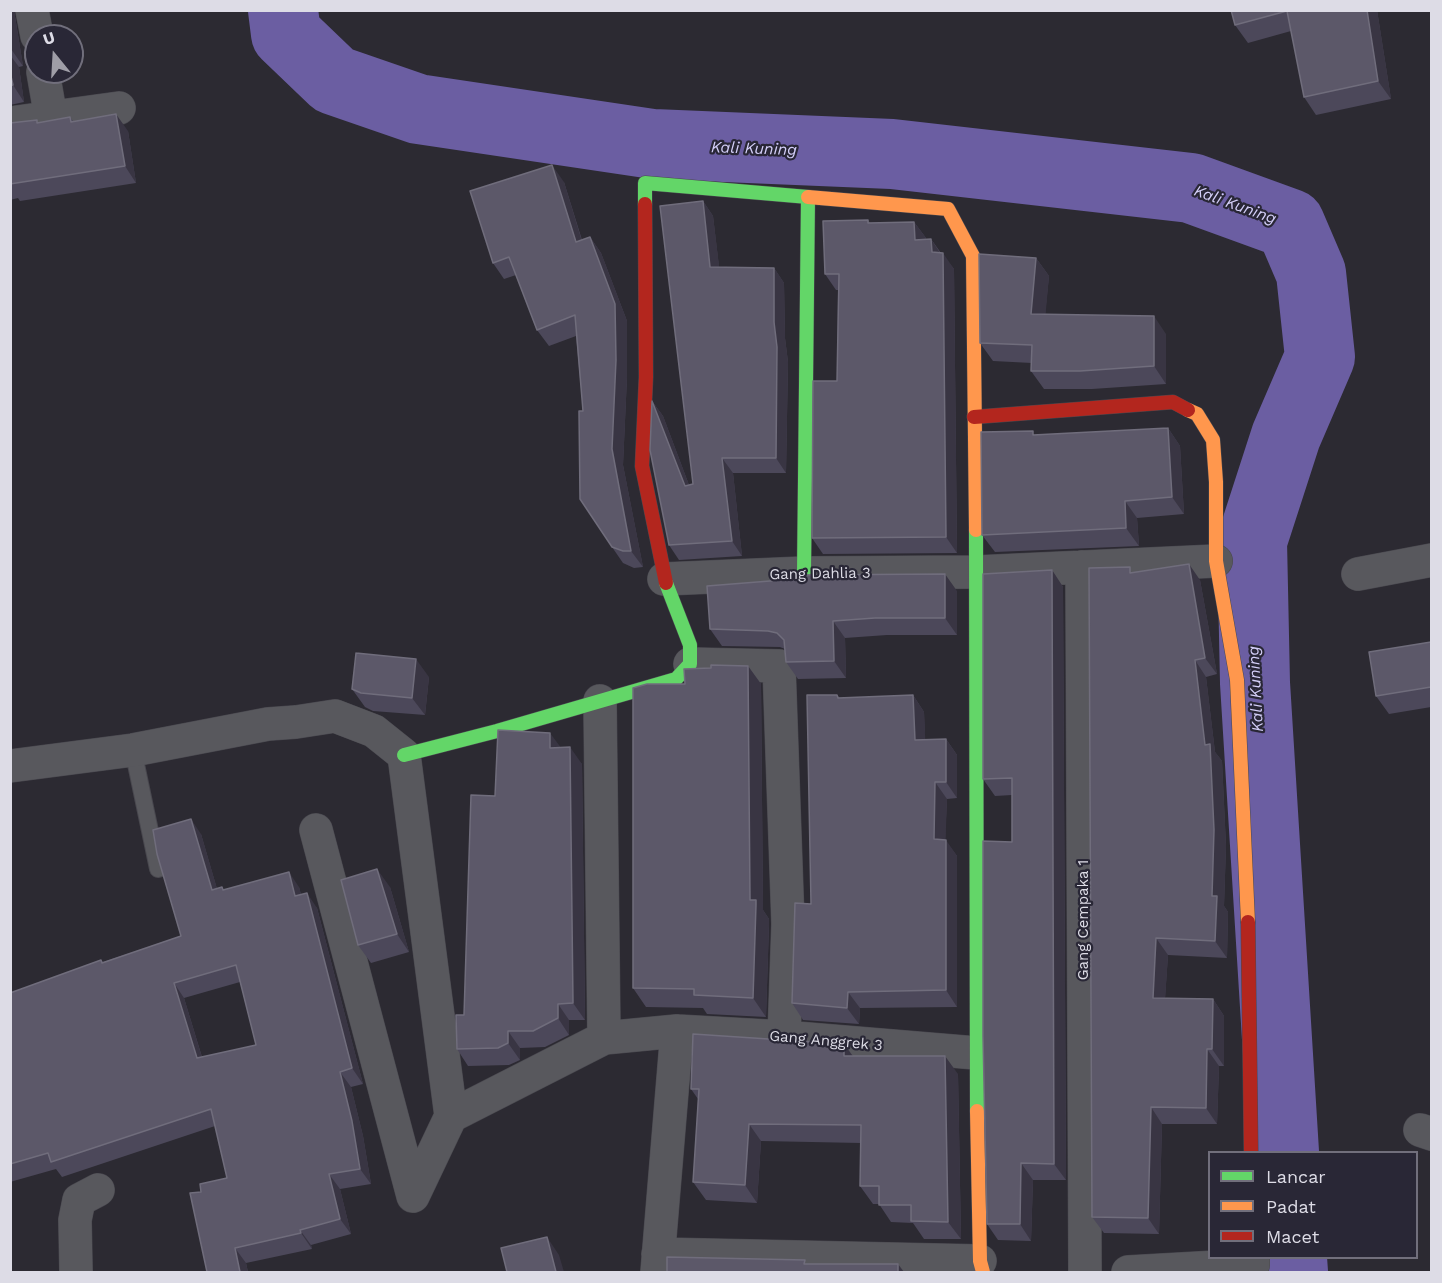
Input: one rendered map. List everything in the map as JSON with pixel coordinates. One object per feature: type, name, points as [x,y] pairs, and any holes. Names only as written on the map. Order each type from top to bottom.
[{"type":"street","points":[[45,84],[51,117]]},
{"type":"street","points":[[10,123],[119,108]]},
{"type":"street","points":[[404,755],[497,731],[676,679],[690,664],[690,645],[664,579],[642,466],[646,377],[645,183],[948,209],[973,256],[976,572],[976,1053],[981,1267],[657,1263],[677,1030]]},
{"type":"street","points":[[804,573],[808,197]]},
{"type":"street","points":[[974,417],[1173,402],[1197,414],[1212,440],[1216,482],[1216,561],[1237,680],[1249,950],[1251,1151]]},
{"type":"street","points":[[1358,574],[1431,560]]},
{"type":"street","name":"Gang Dahlia 3","points":[[664,579],[804,573],[976,572],[1216,561]]},
{"type":"street","name":"Gang Cempaka 1","points":[[1082,567],[1085,1272]]},
{"type":"street","points":[[690,664],[779,666],[788,924],[784,1037]]},
{"type":"street","points":[[451,1116],[604,1038],[600,701]]},
{"type":"street","points":[[10,766],[133,750],[268,724],[335,716],[374,731],[404,755],[451,1116],[413,1196],[316,830]]},
{"type":"street","name":"Gang Anggrek 3","points":[[604,1038],[677,1030],[976,1053]]},
{"type":"street","points":[[76,1272],[75,1220],[79,1200],[98,1190]]},
{"type":"street","points":[[1128,1272],[1253,1265]]},
{"type":"lane","points":[[133,750],[158,870]]},
{"type":"building","points":[[1231,10],[1367,10],[1378,81],[1304,97],[1287,11],[1235,25]]},
{"type":"building","points":[[116,114],[125,166],[10,184],[10,123],[37,120],[37,123],[70,117],[71,122]]},
{"type":"building","points":[[552,165],[576,242],[590,237],[615,304],[616,360],[612,449],[631,551],[612,547],[580,499],[579,411],[583,411],[575,315],[537,330],[509,257],[493,263],[470,191]]},
{"type":"building","points":[[703,201],[710,267],[774,268],[774,322],[777,347],[776,458],[722,458],[732,541],[669,545],[650,450],[652,401],[685,486],[693,484],[660,206]]},
{"type":"building","points":[[868,220],[868,223],[914,222],[915,240],[931,239],[932,252],[943,253],[946,537],[812,538],[813,381],[837,381],[839,274],[825,274],[823,221]]},
{"type":"building","points":[[979,254],[1036,258],[1031,314],[1154,316],[1154,366],[1080,371],[1031,371],[1032,345],[980,343]]},
{"type":"building","points":[[1168,428],[1172,497],[1125,501],[1126,528],[982,535],[981,432],[1033,431],[1033,435]]},
{"type":"building","points":[[1189,564],[1205,658],[1195,660],[1205,745],[1210,744],[1214,830],[1212,896],[1217,896],[1215,941],[1156,938],[1153,998],[1213,999],[1212,1049],[1207,1049],[1206,1108],[1151,1107],[1148,1218],[1092,1217],[1089,568],[1130,567],[1130,573]]},
{"type":"building","points":[[1052,570],[1054,1164],[1021,1163],[1020,1224],[987,1224],[983,1036],[983,841],[1012,842],[1012,778],[983,779],[983,574]]},
{"type":"building","points":[[945,574],[945,618],[875,618],[833,621],[834,661],[786,662],[784,640],[777,633],[710,629],[707,586],[795,579],[795,575]]},
{"type":"building","points":[[1431,642],[1431,687],[1376,696],[1369,652]]},
{"type":"building","points":[[356,653],[416,659],[412,698],[361,693],[352,689]]},
{"type":"building","points":[[711,665],[748,666],[750,900],[756,900],[753,998],[694,995],[694,989],[633,988],[633,688],[647,684],[685,684],[684,669],[711,668]]},
{"type":"building","points":[[807,695],[837,695],[838,698],[913,695],[915,740],[946,739],[946,782],[935,782],[934,839],[946,840],[946,990],[848,992],[847,1008],[792,1003],[795,903],[811,904]]},
{"type":"building","points":[[498,730],[550,733],[550,748],[570,747],[573,1003],[558,1004],[558,1018],[533,1031],[508,1031],[508,1043],[498,1048],[457,1049],[456,1015],[464,1015],[471,795],[495,796]]},
{"type":"building","points":[[191,819],[212,890],[222,887],[223,890],[289,872],[295,896],[307,893],[352,1068],[340,1072],[352,1121],[360,1169],[329,1174],[340,1219],[300,1230],[301,1233],[235,1248],[240,1272],[207,1272],[190,1193],[201,1192],[200,1184],[227,1178],[211,1109],[51,1162],[48,1153],[10,1164],[10,993],[101,960],[102,963],[181,936],[157,854],[153,830]],"holes":[[[236,965],[256,1045],[197,1058],[174,983]]]},
{"type":"building","points":[[377,869],[397,934],[358,945],[341,880]]},
{"type":"building","points":[[693,1034],[844,1044],[844,1056],[945,1056],[948,1222],[911,1221],[911,1205],[879,1205],[879,1186],[860,1186],[861,1125],[749,1124],[745,1185],[693,1182],[699,1089],[691,1089]]},
{"type":"building","points":[[547,1237],[556,1272],[507,1272],[501,1248]]},
{"type":"building","points":[[667,1257],[805,1260],[804,1264],[898,1264],[898,1272],[667,1272]]},
{"type":"waterway","name":"Kali Kuning","points":[[283,10],[286,34],[334,80],[418,109],[653,144],[892,154],[1191,188],[1290,224],[1311,273],[1320,357],[1286,436],[1252,541],[1255,683],[1284,1151]]},
{"type":"waterway","name":"Kali Kuning","points":[[1292,1259],[1293,1272]]},
{"type":"traffic: fast","points":[[645,204],[645,183],[808,197],[804,573]]},
{"type":"traffic: fast","points":[[976,530],[977,1111]]},
{"type":"traffic: fast","points":[[404,755],[497,731],[676,679],[690,664],[690,645],[666,583]]},
{"type":"traffic: slow","points":[[808,197],[948,209],[973,256],[976,530]]},
{"type":"traffic: slow","points":[[1188,410],[1197,414],[1213,440],[1216,482],[1216,561],[1237,680],[1248,922]]},
{"type":"traffic: slow","points":[[977,1111],[980,1261],[983,1272]]},
{"type":"traffic: jam","points":[[645,204],[646,377],[642,466],[666,583]]},
{"type":"traffic: jam","points":[[974,417],[1173,402],[1188,410]]},
{"type":"traffic: jam","points":[[1248,922],[1251,1151]]}]
